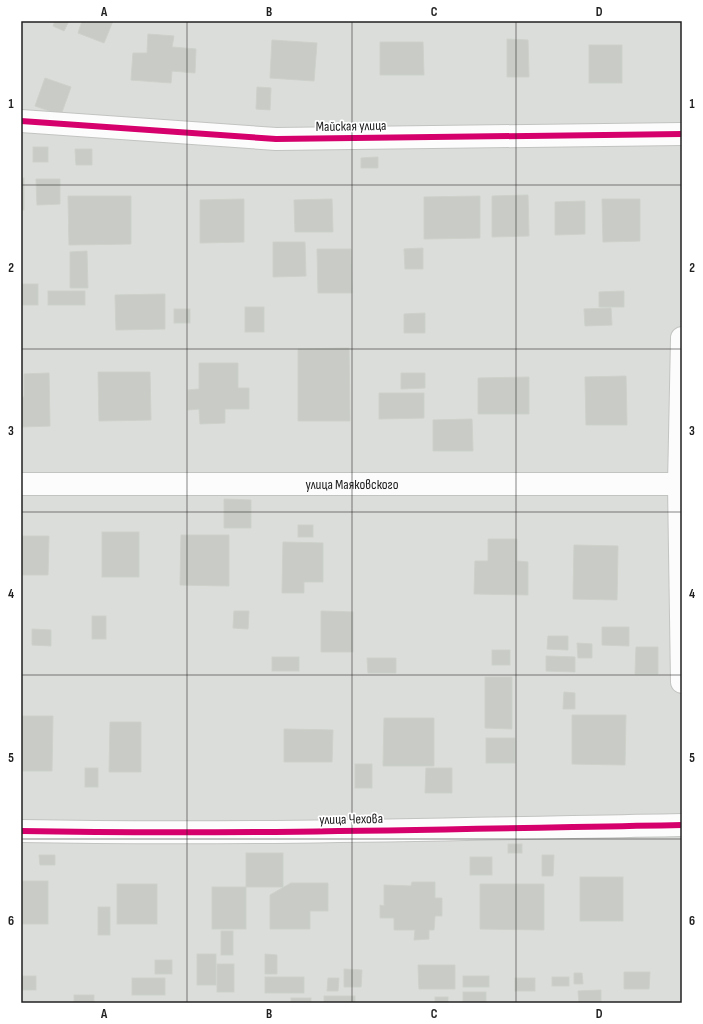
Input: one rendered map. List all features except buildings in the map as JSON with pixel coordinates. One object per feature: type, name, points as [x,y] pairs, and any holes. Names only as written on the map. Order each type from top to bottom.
[{"type":"street","name":"Майская улица","points":[[21,121],[276,139],[682,134]]},
{"type":"street","points":[[682,338],[682,682]]},
{"type":"street","name":"улица Маяковского","points":[[21,484],[681,484]]},
{"type":"street","name":"улица Чехова","points":[[21,831],[329,831],[682,825]]},
{"type":"shaded area","points":[[21,21],[682,21],[682,1003],[21,1003]]},
{"type":"cycle path","points":[[21,121],[276,139],[682,134]]},
{"type":"cycle path","points":[[21,831],[269,832],[682,825]]}]
